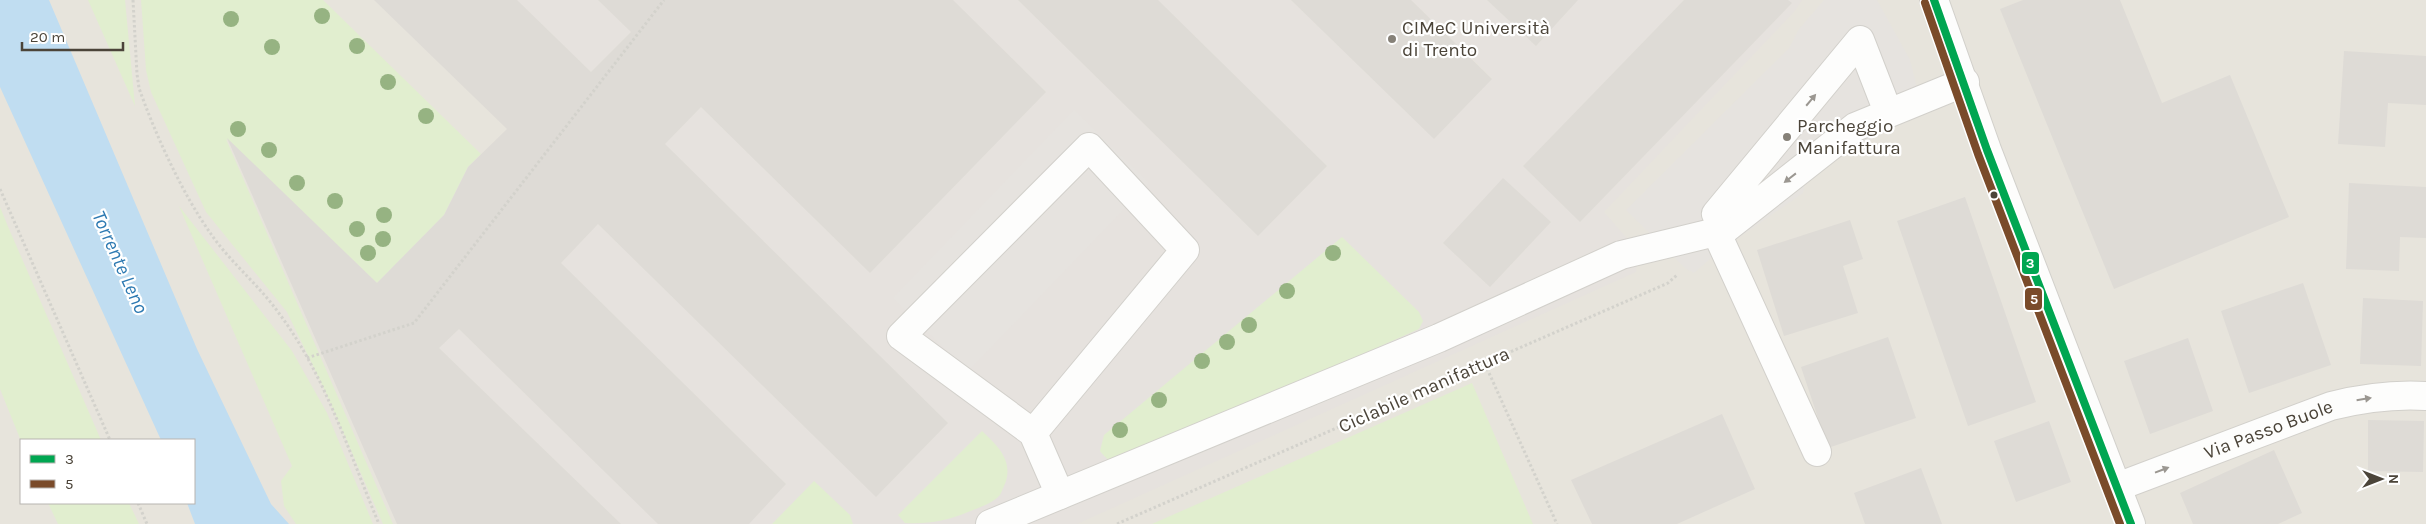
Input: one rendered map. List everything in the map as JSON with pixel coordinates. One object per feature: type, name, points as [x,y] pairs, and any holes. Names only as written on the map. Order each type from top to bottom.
[{"type":"street","points":[[1934,0],[1965,82],[1987,150],[2131,524]]},
{"type":"street","points":[[1817,452],[1721,234],[1716,214],[1860,40],[1888,112]]},
{"type":"street","points":[[990,524],[1430,342],[1621,256],[1721,234],[1855,127],[1965,82]]},
{"type":"street","points":[[1033,433],[1185,250],[1088,147],[900,336],[1033,433],[1060,495]]},
{"type":"street","name":"Via Passo Buole","points":[[2117,487],[2331,406],[2388,395],[2426,396]]},
{"type":"path","points":[[132,0],[136,74],[139,88],[178,176],[211,235],[278,312],[307,358],[328,401],[378,524]]},
{"type":"path","points":[[307,358],[414,323],[664,0]]},
{"type":"path","points":[[0,189],[110,439]]},
{"type":"path","name":"Ciclabile manifattura","points":[[1117,524],[1668,283],[1683,270]]},
{"type":"path","points":[[1485,364],[1557,524]]},
{"type":"path","points":[[138,504],[147,524]]},
{"type":"shaded area","points":[[0,0],[2426,0],[2426,524],[0,524]]},
{"type":"shaded area","points":[[517,0],[598,0],[631,32],[591,72]]},
{"type":"shaded area","points":[[953,0],[1018,0],[1258,236],[1327,166],[1158,0],[1291,0],[1434,139],[1492,78],[1411,0],[1487,0],[1536,46],[1578,0],[1684,0],[1523,166],[1580,222],[1791,4],[1788,0],[1802,0],[1794,12],[1604,212],[1638,251],[1636,272],[1077,524],[749,524],[786,484],[561,263],[598,224],[876,497],[948,423],[665,144],[701,107],[870,273],[1046,92]],"holes":[[[1503,178],[1551,222],[1490,287],[1443,243]]]},
{"type":"shaded area","name":"Parcheggio Manifattura","points":[[1824,0],[1877,0],[1910,60],[1924,115],[1893,127],[1806,178],[1803,193],[1717,253],[1694,273],[1685,268],[1626,210],[1789,48],[1799,29]]},
{"type":"shaded area","points":[[1074,110],[1149,183],[968,371],[893,298]]},
{"type":"shaded area","points":[[459,329],[658,524],[621,524],[439,348]]},
{"type":"green space","points":[[88,0],[125,0],[135,106]]},
{"type":"green space","points":[[141,0],[323,0],[481,154],[468,167],[444,215],[377,283],[226,139],[393,524],[383,524],[326,393],[287,312],[206,212],[151,92],[146,70]]},
{"type":"green space","points":[[179,206],[292,351],[327,413],[373,524],[296,524],[284,506],[281,481],[292,466]]},
{"type":"green space","points":[[0,207],[101,439],[20,439],[0,389]]},
{"type":"green space","points":[[1342,237],[1419,312],[1423,321],[1419,329],[1120,462],[1108,460],[1104,456],[1100,451],[1104,435]]},
{"type":"green space","points":[[1472,383],[1533,524],[1152,524]]},
{"type":"green space","points":[[982,431],[999,449],[1006,462],[1007,477],[1000,495],[984,505],[953,518],[922,523],[905,523],[898,515]]},
{"type":"green space","points":[[814,481],[850,515],[853,524],[772,524]]},
{"type":"green space","points":[[48,504],[129,504],[139,524],[58,524]]},
{"type":"water","name":"Torrente Leno","points":[[0,0],[49,0],[197,349],[271,504],[289,524],[195,524],[187,504],[195,504],[195,439],[161,439],[0,87]]},
{"type":"building","points":[[374,0],[517,0],[591,72],[631,32],[598,0],[953,0],[1046,92],[870,273],[701,107],[665,144],[948,423],[876,497],[598,224],[561,263],[786,484],[749,524],[658,524],[459,329],[439,348],[621,524],[397,524],[227,138],[377,283],[444,215],[468,167],[507,129]]},
{"type":"building","points":[[1018,0],[1158,0],[1327,166],[1258,236]]},
{"type":"building","name":"CIMeC Università di Trento","points":[[1291,0],[1411,0],[1492,79],[1434,139]]},
{"type":"building","points":[[1487,0],[1578,0],[1536,46]]},
{"type":"building","points":[[1684,0],[1788,0],[1792,3],[1580,222],[1523,166]]},
{"type":"building","points":[[2023,0],[2120,0],[2162,103],[2230,75],[2289,217],[2114,289],[2000,9]]},
{"type":"building","points":[[2344,51],[2426,56],[2426,105],[2388,103],[2385,147],[2338,144]]},
{"type":"building","points":[[1503,178],[1551,222],[1490,287],[1443,243]]},
{"type":"building","points":[[2349,183],[2426,187],[2426,238],[2400,237],[2399,271],[2346,269]]},
{"type":"building","points":[[1965,197],[2036,402],[1968,426],[1897,221]]},
{"type":"building","points":[[1850,220],[1863,259],[1843,266],[1858,313],[1784,336],[1757,250]]},
{"type":"building","points":[[2303,283],[2331,365],[2249,393],[2221,311]]},
{"type":"building","points":[[2363,298],[2423,301],[2421,366],[2360,364]]},
{"type":"building","points":[[1888,337],[1916,418],[1828,448],[1801,367]]},
{"type":"building","points":[[2188,338],[2213,411],[2150,434],[2124,361]]},
{"type":"building","points":[[1722,414],[1755,489],[1677,524],[1592,524],[1571,480]]},
{"type":"building","points":[[2368,420],[2424,421],[2423,472],[2368,471]]},
{"type":"building","points":[[2049,421],[2071,482],[2016,502],[1994,441]]},
{"type":"building","points":[[2274,450],[2302,513],[2278,524],[2193,524],[2180,493]]},
{"type":"building","points":[[1921,468],[1942,524],[1865,524],[1854,493]]},
{"type":"transit line","name":"3","points":[[1934,0],[1987,150],[2131,524]]},
{"type":"transit line","name":"5","points":[[1925,3],[1978,154],[2120,524]]},
{"type":"place","name":"CIMeC Università di Trento","points":[[1392,39]]},
{"type":"place","name":"Parcheggio Manifattura","points":[[1787,137]]}]
